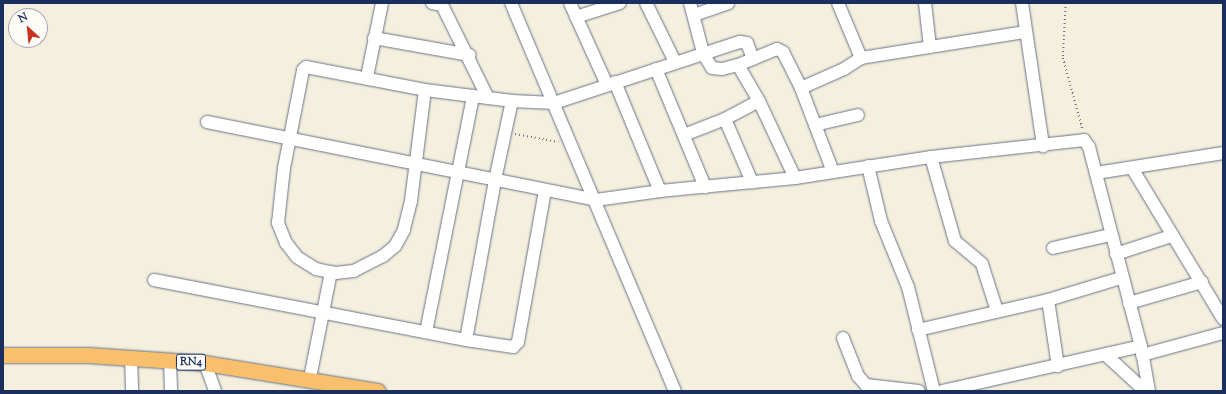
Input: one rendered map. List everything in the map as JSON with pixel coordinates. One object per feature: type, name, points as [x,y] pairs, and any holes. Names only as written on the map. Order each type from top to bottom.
[{"type":"main road","name":"RN4","points":[[3,355],[130,358],[205,363],[310,378],[342,388],[378,391]]},
{"type":"street","points":[[367,77],[382,3]]},
{"type":"street","points":[[511,3],[596,200],[675,391]]},
{"type":"street","points":[[570,3],[611,84],[660,191]]},
{"type":"street","points":[[576,17],[620,3]]},
{"type":"street","points":[[646,3],[675,62]]},
{"type":"street","points":[[728,3],[692,9],[703,53],[709,65],[716,69],[738,65],[777,49],[781,50],[801,88],[833,172]]},
{"type":"street","points":[[838,3],[861,58]]},
{"type":"street","points":[[925,3],[930,47]]},
{"type":"street","points":[[1022,3],[1043,146]]},
{"type":"street","points":[[441,4],[469,55],[488,98]]},
{"type":"street","points":[[801,88],[844,69],[861,58],[1026,32]]},
{"type":"street","points":[[374,38],[469,55]]},
{"type":"street","points":[[426,90],[417,165],[404,230],[395,246],[383,256],[354,271],[331,272],[316,269],[297,257],[286,243],[278,222],[280,194],[303,70],[306,67],[367,77],[426,90],[512,101],[554,103],[675,62],[743,41],[753,59]]},
{"type":"street","points":[[738,65],[759,101],[795,178]]},
{"type":"street","points":[[656,69],[705,187]]},
{"type":"street","points":[[426,332],[473,96]]},
{"type":"street","points":[[466,340],[494,180],[512,101]]},
{"type":"street","points":[[684,135],[725,119],[759,101]]},
{"type":"street","points":[[815,125],[858,115]]},
{"type":"street","points":[[725,119],[752,182]]},
{"type":"street","points":[[207,122],[596,200],[660,191],[795,178],[932,157],[1043,146],[1084,140],[1090,147],[1110,235],[1141,350],[1149,391]]},
{"type":"street","points":[[1096,173],[1223,153]]},
{"type":"street","points":[[932,157],[955,241],[982,264],[997,311]]},
{"type":"street","points":[[868,166],[881,222],[908,287],[934,391]]},
{"type":"street","points":[[1132,168],[1171,236],[1202,282],[1223,319]]},
{"type":"street","points":[[154,280],[510,348],[518,342],[545,190]]},
{"type":"street","points":[[1052,248],[1110,235]]},
{"type":"street","points":[[1116,254],[1171,236]]},
{"type":"street","points":[[310,378],[331,272]]},
{"type":"street","points":[[918,330],[1048,300],[1121,278]]},
{"type":"street","points":[[1129,303],[1202,282]]},
{"type":"street","points":[[1048,300],[1058,366]]},
{"type":"street","points":[[942,391],[1106,355],[1141,350],[1223,333]]},
{"type":"street","points":[[843,338],[858,376],[866,385],[919,391]]},
{"type":"street","points":[[1106,355],[1145,391]]},
{"type":"street","points":[[130,358],[132,391]]},
{"type":"street","points":[[170,361],[171,391]]},
{"type":"street","points":[[205,363],[215,391]]},
{"type":"path","points":[[1066,3],[1063,58],[1084,140]]},
{"type":"path","points":[[505,132],[572,144]]}]
